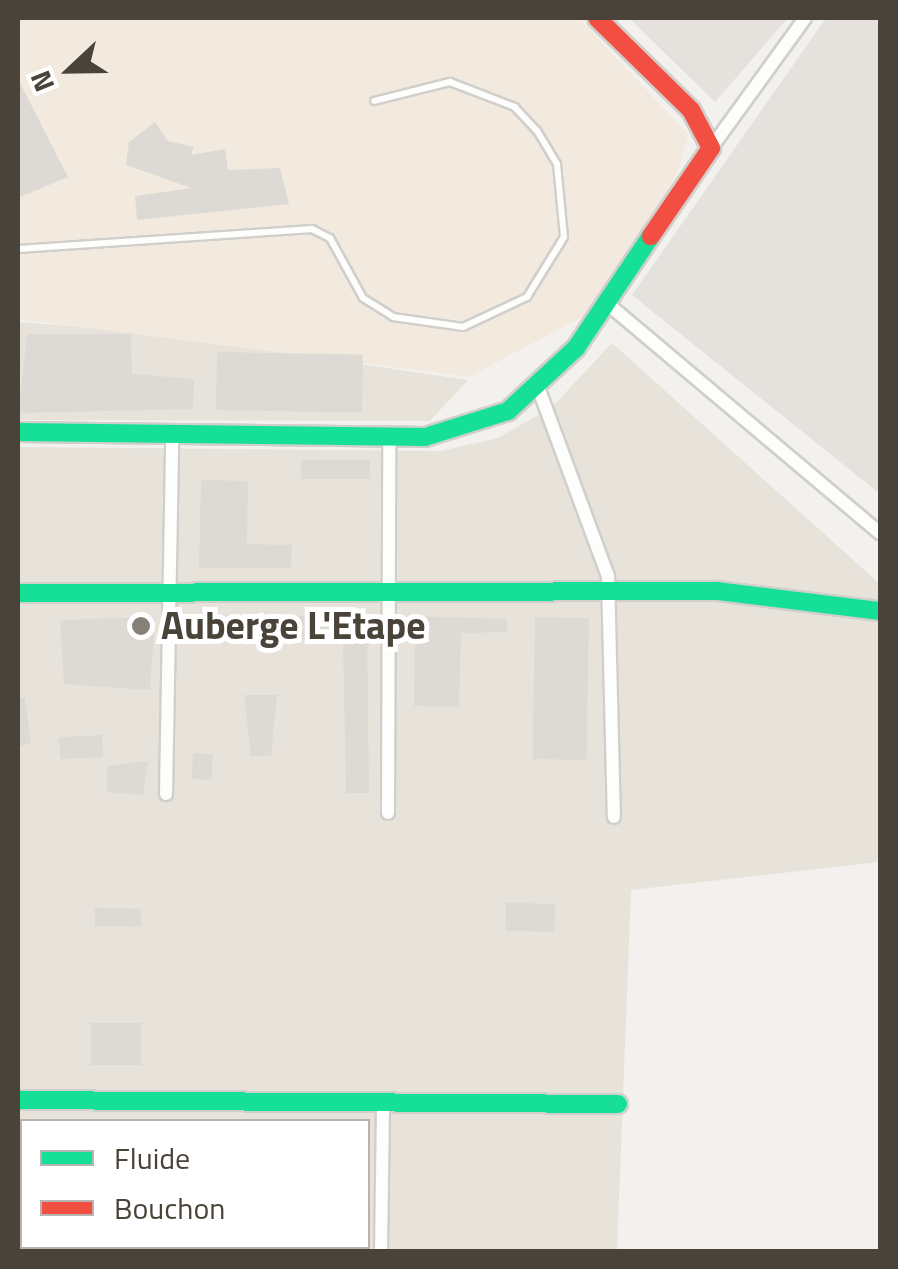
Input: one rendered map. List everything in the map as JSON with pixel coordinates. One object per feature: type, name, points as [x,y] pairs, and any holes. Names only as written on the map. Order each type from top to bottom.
[{"type":"street","points":[[597,18],[691,110],[711,148]]},
{"type":"street","points":[[18,432],[389,438],[470,428],[538,388],[609,304],[711,148],[806,18]]},
{"type":"street","points":[[609,304],[880,533]]},
{"type":"street","points":[[538,388],[609,591],[614,816]]},
{"type":"street","points":[[166,794],[172,433]]},
{"type":"street","points":[[388,813],[389,438]]},
{"type":"street","points":[[18,593],[390,595],[717,591],[880,611]]},
{"type":"street","points":[[18,1100],[618,1104]]},
{"type":"street","points":[[381,1252],[383,1102]]},
{"type":"lane","points":[[18,248],[312,229],[330,238],[363,298],[393,317],[463,327],[526,296],[564,237],[557,164],[537,131],[515,107],[450,82],[374,101]]},
{"type":"shaded area","points":[[18,18],[579,18],[689,135],[674,181],[590,313],[469,377],[18,319]]},
{"type":"shaded area","points":[[629,18],[788,18],[715,102]]},
{"type":"shaded area","points":[[826,18],[880,18],[880,494],[632,295]]},
{"type":"shaded area","points":[[18,322],[135,331],[468,380],[430,421],[18,420]]},
{"type":"shaded area","points":[[612,343],[880,584],[880,862],[631,890],[617,1251],[340,1249],[370,1249],[370,1119],[20,1119],[18,1223],[18,447],[441,451],[498,438],[552,407]]},
{"type":"building","points":[[18,79],[68,177],[18,198]]},
{"type":"building","points":[[155,122],[168,141],[194,147],[191,155],[225,149],[228,170],[280,168],[289,204],[137,220],[135,196],[191,188],[126,165],[129,142]]},
{"type":"building","points":[[27,334],[131,334],[132,374],[194,379],[193,409],[18,413]]},
{"type":"building","points":[[217,352],[363,355],[362,413],[216,410]]},
{"type":"building","points":[[301,460],[370,460],[370,479],[301,479]]},
{"type":"building","points":[[201,480],[248,481],[247,544],[292,545],[291,568],[199,568]]},
{"type":"building","points":[[226,615],[367,616],[369,793],[346,793],[343,640],[226,638]]},
{"type":"building","points":[[415,616],[507,619],[507,632],[461,633],[459,707],[414,706]]},
{"type":"building","points":[[155,617],[150,690],[64,684],[60,620]]},
{"type":"building","points":[[535,617],[589,618],[587,760],[533,759]]},
{"type":"building","points":[[244,695],[277,695],[271,756],[251,756]]},
{"type":"building","points":[[25,697],[31,744],[18,746],[18,698]]},
{"type":"building","points":[[102,735],[103,757],[60,759],[59,737]]},
{"type":"building","points":[[193,753],[213,754],[212,780],[192,779]]},
{"type":"building","points":[[148,761],[143,795],[107,792],[107,766]]},
{"type":"building","points":[[506,903],[555,904],[555,932],[506,931]]},
{"type":"building","points":[[95,908],[141,909],[141,927],[95,926]]},
{"type":"building","points":[[91,1023],[141,1023],[141,1065],[91,1065]]},
{"type":"traffic: fast","points":[[18,432],[425,437],[508,411],[576,348],[651,236]]},
{"type":"traffic: fast","points":[[18,593],[717,591],[880,611]]},
{"type":"traffic: fast","points":[[18,1100],[618,1104]]},
{"type":"traffic: jam","points":[[597,18],[691,110],[711,148],[651,236]]},
{"type":"place","name":"Auberge L'Etape","points":[[141,626]]}]
